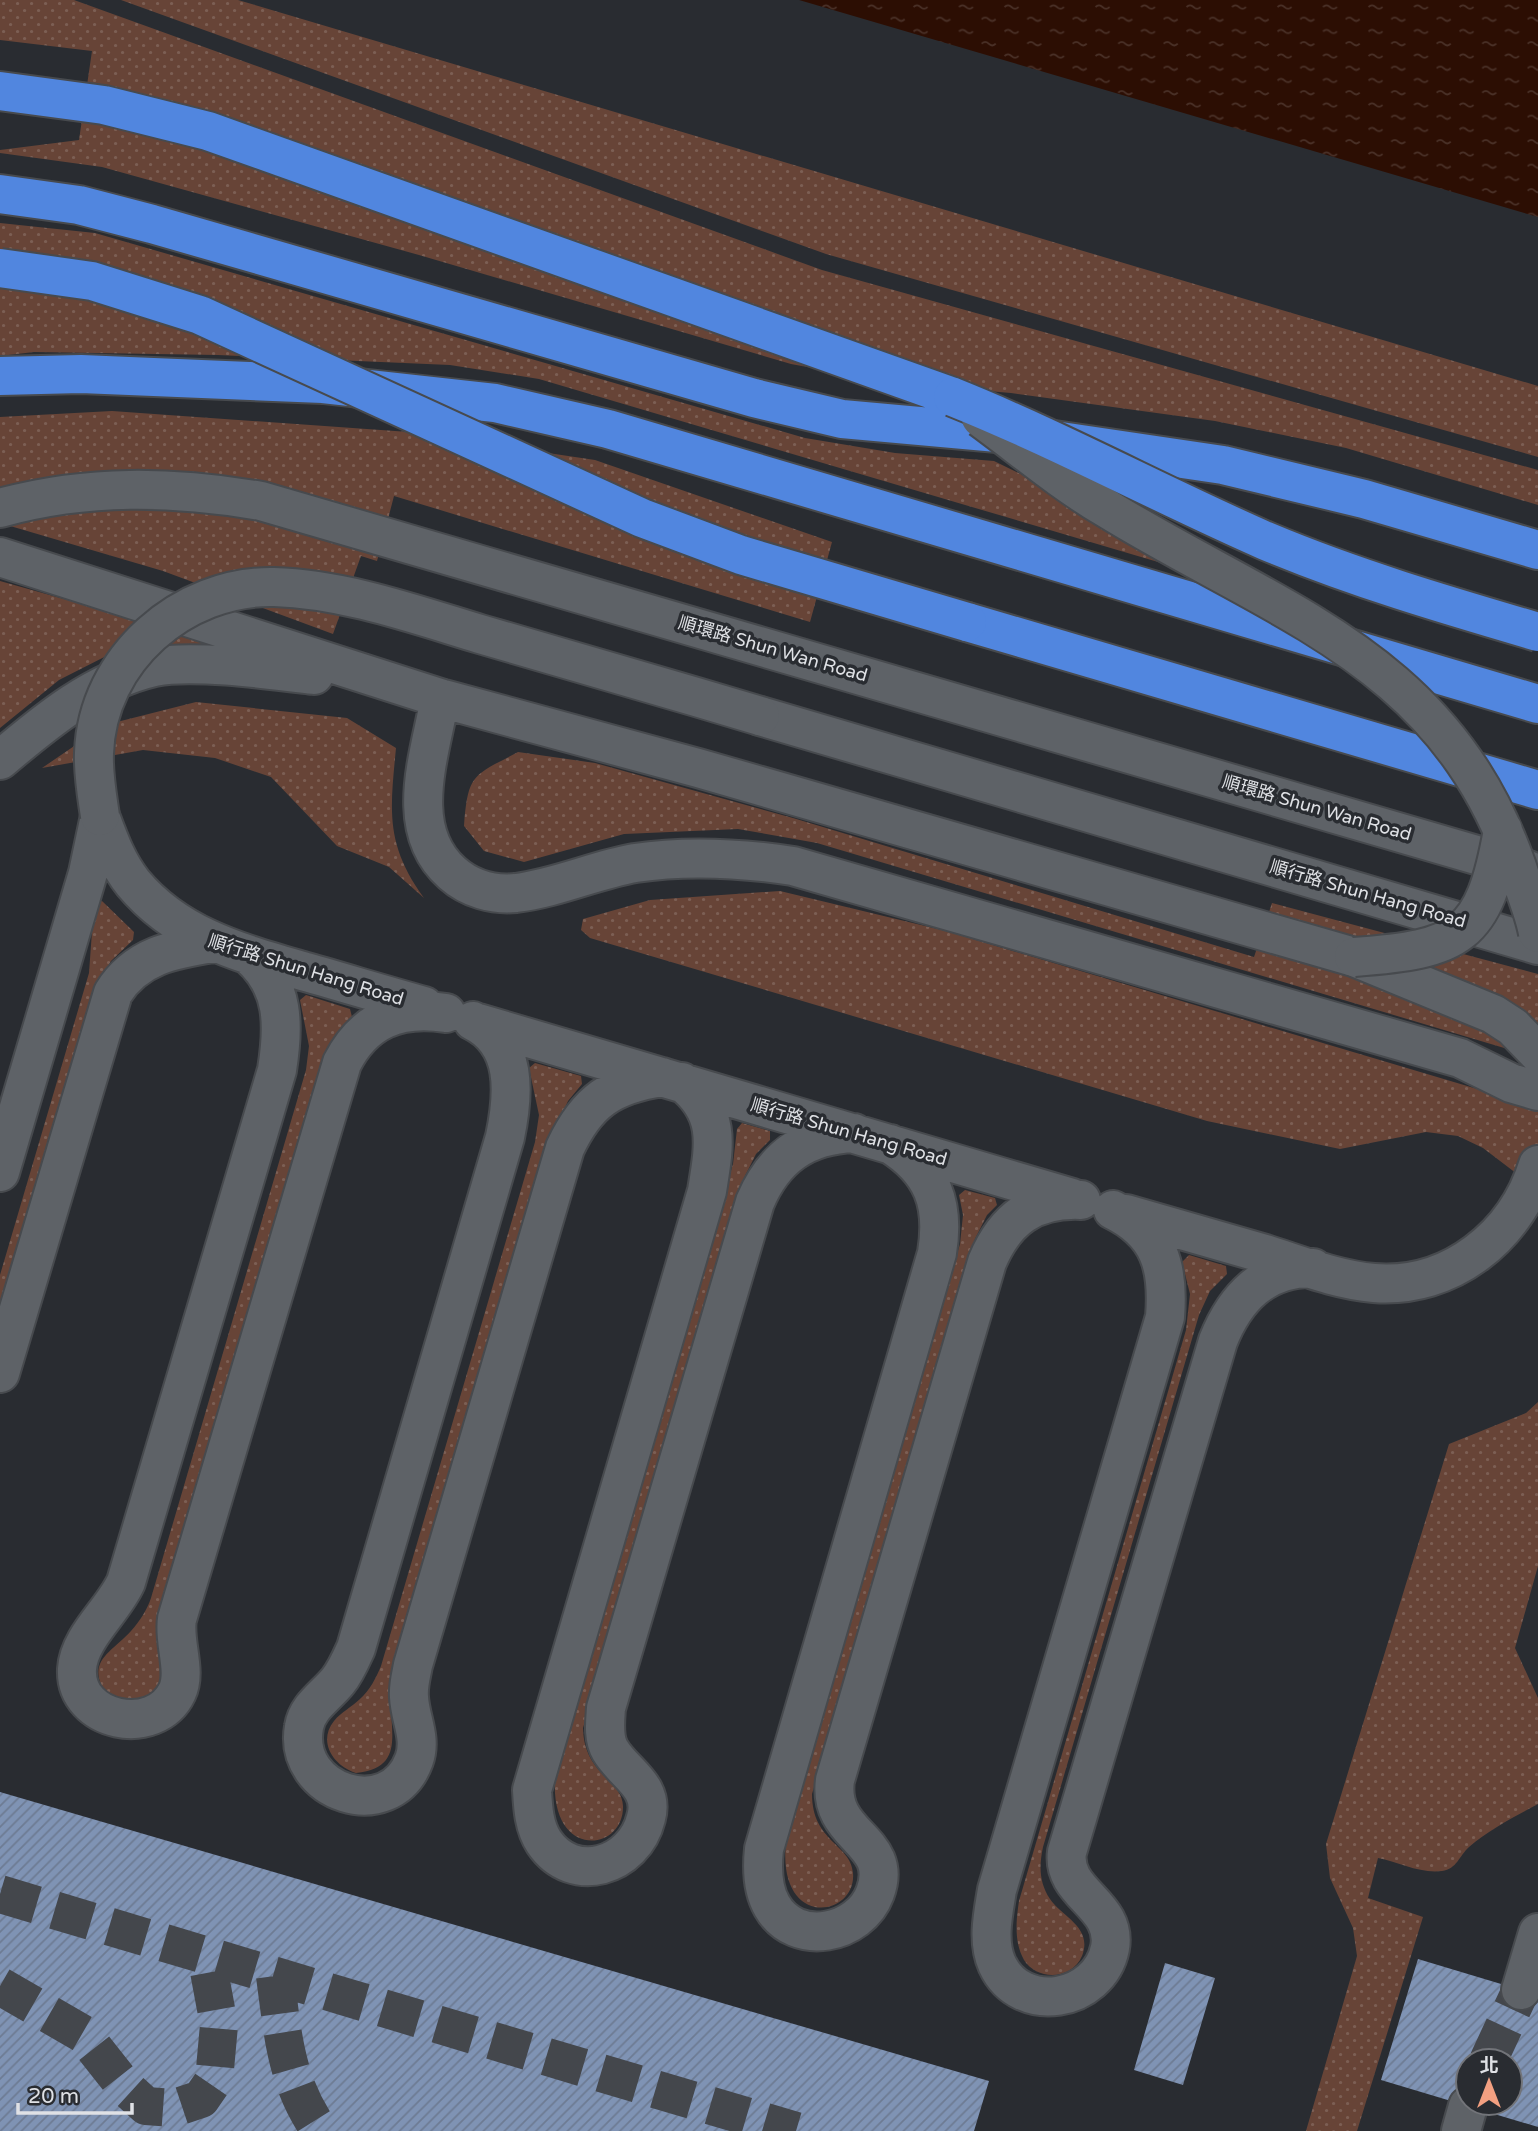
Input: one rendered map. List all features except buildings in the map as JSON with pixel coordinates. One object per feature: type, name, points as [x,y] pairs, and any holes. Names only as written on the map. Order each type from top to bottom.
[{"type":"highway","points":[[0,91],[49,96],[142,113],[208,131],[953,397],[1061,443],[1279,546],[1383,584],[1538,632]]},
{"type":"highway","points":[[0,194],[79,205],[152,224],[494,325],[842,419],[1020,435],[1223,465],[1350,495],[1538,550]]},
{"type":"highway","points":[[0,268],[92,281],[200,315],[642,518],[741,555],[1538,790]]},
{"type":"highway","points":[[0,376],[81,374],[323,384],[495,403],[608,429],[1538,704]]},
{"type":"lane","points":[[953,397],[1104,508],[1277,603],[1370,663],[1427,713],[1454,744],[1482,785],[1503,829],[1538,933]]},
{"type":"lane","name":"順環路 Shun Wan Road","points":[[0,508],[67,494],[146,488],[221,494],[300,511],[1538,872]]},
{"type":"lane","points":[[0,557],[440,698],[698,768],[1354,957],[1493,1014],[1513,1027],[1538,1053]]},
{"type":"lane","name":"順行路 Shun Hang Road","points":[[1538,945],[361,600],[274,587],[246,589],[191,605],[170,618],[133,652],[118,674],[103,708],[94,751],[100,816],[117,858],[133,882],[173,919],[231,949],[1313,1268],[1368,1283],[1416,1280],[1462,1264],[1497,1237],[1525,1197],[1538,1164]]},
{"type":"lane","points":[[0,760],[75,701],[116,678],[157,667],[265,669],[346,678],[440,698]]},
{"type":"lane","points":[[440,698],[424,788],[424,831],[433,851],[444,866],[474,888],[514,893],[621,866],[675,858],[713,858],[793,866],[1460,1058],[1538,1069]]},
{"type":"lane","points":[[0,1172],[88,873],[100,816]]},
{"type":"lane","points":[[1354,957],[1421,950],[1457,935],[1485,903],[1495,879],[1503,829]]},
{"type":"lane","points":[[0,1373],[113,993],[123,978],[144,961],[173,948],[231,949],[267,972],[278,997],[282,1032],[279,1062],[126,1582],[118,1599],[87,1641],[77,1670],[84,1696],[92,1706],[116,1718],[143,1718],[157,1713],[176,1694],[180,1682],[175,1633],[177,1619],[342,1063],[360,1035],[384,1017],[413,1010],[459,1017],[495,1034],[507,1056],[511,1092],[505,1137],[356,1648],[338,1681],[320,1699],[304,1725],[303,1753],[309,1766],[326,1785],[352,1797],[379,1794],[393,1787],[410,1769],[415,1759],[417,1735],[409,1698],[413,1665],[565,1148],[584,1114],[599,1099],[635,1081],[672,1079],[702,1100],[712,1126],[713,1145],[707,1192],[532,1790],[538,1831],[550,1849],[566,1861],[591,1865],[617,1860],[638,1842],[648,1815],[644,1790],[610,1750],[605,1723],[606,1708],[755,1202],[762,1185],[784,1156],[806,1142],[853,1133]]},
{"type":"lane","points":[[1460,1058],[1511,1083],[1538,1091]]},
{"type":"lane","points":[[890,1144],[912,1161],[933,1188],[942,1217],[941,1231],[937,1253],[764,1849],[764,1881],[773,1908],[783,1918],[807,1932],[824,1932],[852,1922],[870,1904],[876,1891],[878,1877],[873,1854],[839,1817],[834,1806],[835,1780],[987,1262],[1002,1231],[1023,1214],[1052,1202],[1097,1205],[1144,1230],[1155,1245],[1166,1280],[1165,1317],[997,1890],[992,1920],[993,1947],[997,1964],[1005,1976],[1030,1993],[1054,1997],[1080,1990],[1098,1975],[1110,1949],[1108,1920],[1068,1874],[1067,1852],[1217,1341],[1231,1312],[1253,1287],[1272,1274],[1292,1268],[1313,1268]]},
{"type":"lane","points":[[1521,1990],[1538,1933]]},
{"type":"shaded area","points":[[0,0],[74,0],[822,270],[1538,470],[1538,505],[1346,448],[1215,421],[1011,393],[894,383],[791,364],[419,255],[102,167],[0,153],[0,150],[79,140],[92,51],[0,40]]},
{"type":"shaded area","points":[[121,0],[238,0],[1538,386],[1538,457],[826,254]]},
{"type":"shaded area","points":[[0,223],[95,233],[805,438],[895,453],[994,461],[1109,517],[1229,583],[539,379],[450,365],[218,355],[34,352],[0,356]]},
{"type":"shaded area","points":[[112,411],[409,432],[595,460],[832,542],[810,622],[394,496],[377,561],[361,556],[333,634],[163,571],[0,523],[0,417]]},
{"type":"shaded area","points":[[0,581],[224,644],[124,647],[59,680],[0,728]]},
{"type":"shaded area","points":[[196,702],[347,718],[396,748],[392,809],[396,843],[411,879],[424,898],[389,867],[337,846],[271,777],[215,758],[143,750],[42,768],[105,725]]},
{"type":"shaded area","points":[[518,752],[595,763],[793,818],[1254,957],[1272,903],[1538,974],[1538,1058],[817,843],[738,829],[624,834],[524,862],[484,851],[464,826],[471,786],[482,772]]},
{"type":"shaded area","points":[[780,891],[946,931],[1538,1107],[1538,1190],[1483,1148],[1458,1136],[1426,1132],[1340,1149],[1207,1121],[590,938],[581,930],[583,919],[650,900]]},
{"type":"shaded area","points":[[102,901],[134,932],[133,940],[111,961],[104,974],[0,1325],[0,1275],[89,973],[94,904]]},
{"type":"shaded area","points":[[306,995],[350,1009],[352,1017],[336,1037],[160,1686],[141,1704],[109,1698],[102,1686],[99,1667],[108,1653],[131,1631],[151,1598],[306,1070],[309,1046],[300,1000]]},
{"type":"shaded area","points":[[535,1063],[581,1076],[582,1084],[568,1101],[558,1123],[392,1688],[390,1753],[384,1763],[356,1773],[341,1765],[330,1752],[327,1737],[329,1729],[337,1718],[367,1692],[381,1666],[535,1142],[539,1115],[529,1068]]},
{"type":"shaded area","points":[[742,1123],[770,1131],[770,1140],[756,1154],[745,1176],[583,1728],[590,1756],[616,1789],[623,1806],[620,1822],[611,1833],[599,1840],[585,1840],[572,1834],[562,1820],[555,1798],[556,1768],[733,1164],[737,1129]]},
{"type":"shaded area","points":[[965,1190],[995,1198],[997,1205],[987,1215],[975,1239],[812,1794],[818,1823],[846,1855],[853,1873],[851,1889],[842,1900],[830,1906],[816,1907],[802,1901],[792,1887],[786,1865],[787,1834],[960,1244],[963,1215],[959,1195]]},
{"type":"shaded area","points":[[1189,1255],[1226,1266],[1227,1274],[1210,1291],[1199,1315],[1043,1847],[1041,1867],[1044,1886],[1050,1899],[1080,1930],[1084,1946],[1082,1956],[1071,1970],[1054,1975],[1045,1974],[1030,1967],[1021,1953],[1017,1931],[1019,1901],[1186,1330],[1190,1294],[1182,1262]]},
{"type":"shaded area","points":[[1538,1402],[1538,1566],[1515,1648],[1538,1698],[1538,1804],[1485,1835],[1447,1870],[1426,1871],[1378,1858],[1368,1898],[1423,1917],[1357,2131],[1306,2131],[1357,1956],[1353,1928],[1330,1878],[1326,1844],[1449,1444],[1526,1413]]},
{"type":"water","points":[[799,0],[1538,0],[1538,217]]},
{"type":"tunnel","points":[[0,1894],[796,2131]]},
{"type":"tunnel","points":[[0,1986],[83,2034],[124,2086],[146,2106],[174,2108],[201,2099],[214,2080],[219,2025],[206,1955]]},
{"type":"tunnel","points":[[275,1976],[292,2075],[299,2094],[320,2131]]},
{"type":"tunnel","points":[[1495,2047],[1521,1990]]}]
